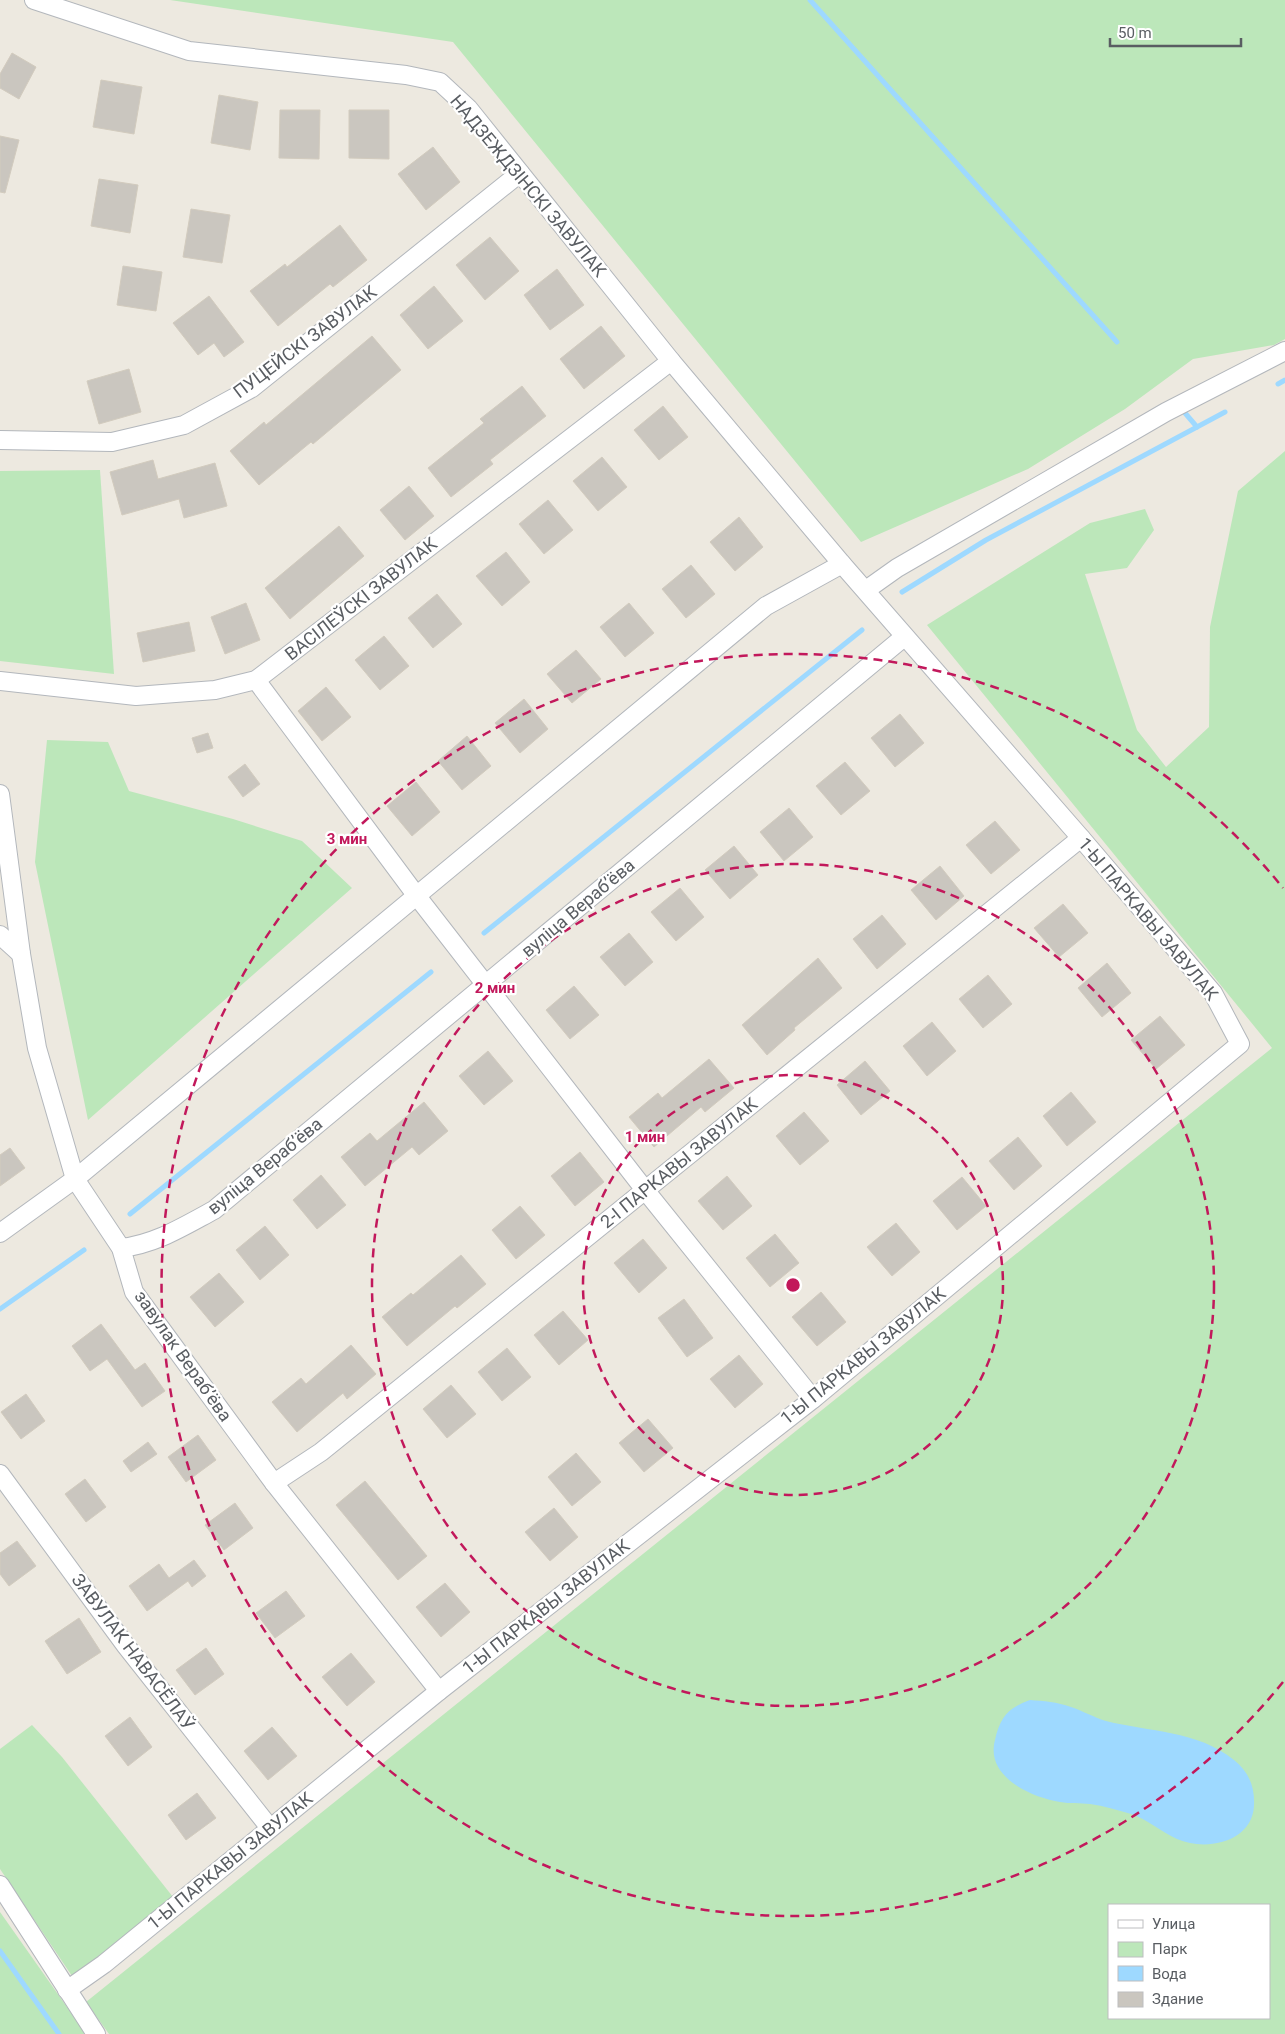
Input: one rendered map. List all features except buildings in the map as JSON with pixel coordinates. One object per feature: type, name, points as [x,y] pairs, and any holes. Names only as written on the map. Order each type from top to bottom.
[{"type":"street","name":"НАДЗЕЖДЗІНСКІ ЗАВУЛАК","points":[[34,0],[188,50],[406,75],[440,82],[468,108],[671,361],[866,590]]},
{"type":"street","name":"ПУЦЕЙСКІ ЗАВУЛАК","points":[[0,440],[112,442],[184,425],[252,388],[520,173]]},
{"type":"street","points":[[866,590],[897,568],[1166,412],[1285,351]]},
{"type":"street","name":"ВАСІЛЕЎСКІ ЗАВУЛАК","points":[[0,681],[136,696],[215,690],[256,680],[671,361]]},
{"type":"street","points":[[0,1233],[75,1180],[766,606],[842,564]]},
{"type":"street","name":"1-Ы ПАРКАВЫ ЗАВУЛАК","points":[[67,1990],[104,1964],[439,1691],[813,1399],[1240,1044],[1213,993],[1082,838],[904,637],[866,590]]},
{"type":"street","name":"вуліца Верабʼёва","points":[[121,1248],[140,1246],[160,1239],[214,1210],[904,637]]},
{"type":"street","points":[[256,680],[416,895],[645,1190],[813,1399]]},
{"type":"street","name":"завулак Верабʼёва","points":[[0,794],[21,954],[37,1048],[75,1180],[121,1248],[134,1292],[274,1483],[439,1691]]},
{"type":"street","name":"2-І ПАРКАВЫ ЗАВУЛАК","points":[[274,1483],[321,1452],[1082,838]]},
{"type":"street","points":[[0,935],[21,954]]},
{"type":"street","name":"ЗАВУЛАК НАВАСЁЛАЎ","points":[[0,1474],[126,1646],[270,1828]]},
{"type":"street","points":[[0,1885],[96,2034]]},
{"type":"green space","points":[[170,0],[1285,0],[1285,339],[1274,345],[1193,359],[1125,409],[1028,469],[861,542],[453,42]]},
{"type":"green space","points":[[1285,451],[1285,2034],[109,2034],[86,2002],[1272,1048],[927,625],[1090,523],[1145,509],[1154,530],[1127,568],[1085,574],[1137,730],[1166,767],[1209,727],[1210,627],[1238,491]]},
{"type":"green space","points":[[100,470],[114,674],[0,661],[0,471]]},
{"type":"green space","points":[[47,740],[108,742],[129,791],[233,819],[302,841],[352,888],[88,1120],[35,862]]},
{"type":"green space","points":[[32,1725],[62,1757],[173,1897],[102,1957],[72,1976],[0,1869],[0,1749]]},
{"type":"green space","points":[[0,1912],[86,2034],[0,2034]]},
{"type":"water","points":[[1030,1700],[1061,1704],[1097,1718],[1122,1725],[1189,1737],[1220,1750],[1244,1770],[1250,1780],[1254,1799],[1251,1818],[1245,1828],[1236,1836],[1226,1841],[1214,1844],[1189,1843],[1165,1833],[1131,1814],[1095,1805],[1064,1803],[1024,1790],[1004,1775],[997,1765],[994,1753],[995,1740],[1002,1719],[1016,1706]]},
{"type":"waterway","points":[[810,0],[1117,342]]},
{"type":"waterway","points":[[1278,384],[1285,380]]},
{"type":"waterway","points":[[902,592],[986,540],[1225,412]]},
{"type":"waterway","points":[[1185,413],[1197,427]]},
{"type":"waterway","points":[[484,933],[862,630]]},
{"type":"waterway","points":[[130,1214],[431,972]]},
{"type":"waterway","points":[[0,1309],[84,1250]]},
{"type":"waterway","points":[[0,1951],[59,2034]]}]
